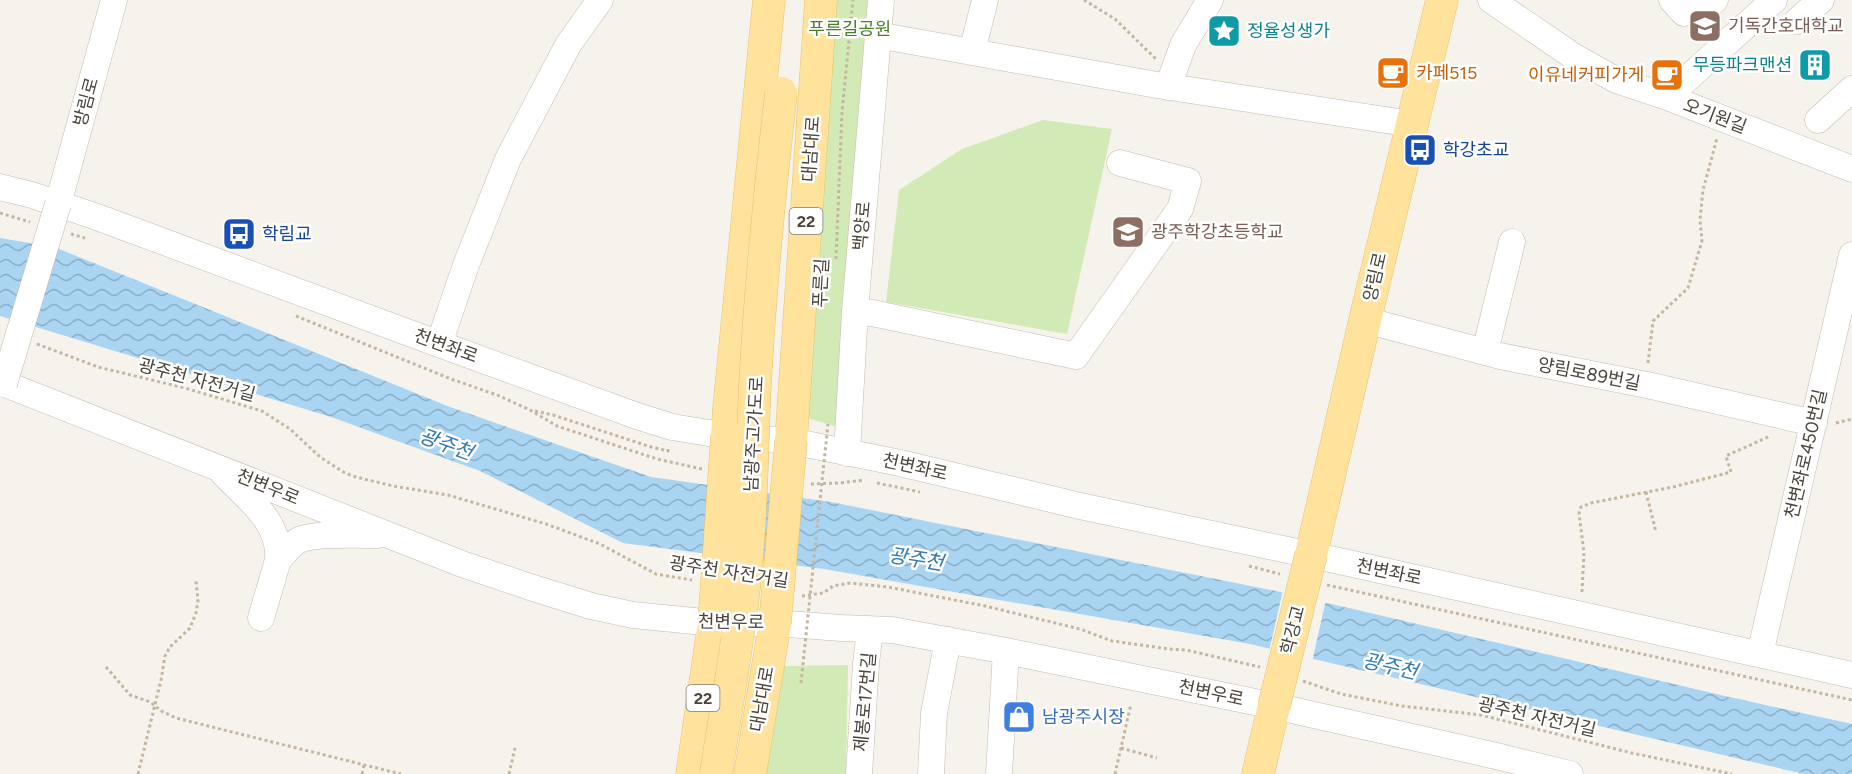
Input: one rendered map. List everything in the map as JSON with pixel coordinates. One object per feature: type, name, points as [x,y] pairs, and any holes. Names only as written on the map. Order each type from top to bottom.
[{"type":"main road","name":"22","points":[[692,774],[714,623],[729,408],[769,0]]},
{"type":"main road","points":[[788,0],[788,95]]},
{"type":"main road","name":"대남대로","points":[[788,95],[803,0]]},
{"type":"main road","name":"대남대로","points":[[791,441],[821,0]]},
{"type":"main road","name":"양림로","points":[[1311,555],[1442,0]]},
{"type":"main road","name":"남광주고가도로","points":[[716,774],[736,660],[746,566],[752,487],[755,385],[770,199],[788,95]]},
{"type":"main road","name":"남광주고가도로","points":[[736,774],[766,574],[782,273],[788,95]]},
{"type":"main road","name":"22","points":[[775,623],[791,441]]},
{"type":"main road","name":"학강교","points":[[1274,706],[1311,555]]},
{"type":"main road","name":"대남대로","points":[[750,774],[775,623]]},
{"type":"main road","points":[[1258,774],[1274,706]]},
{"type":"street","name":"방림로","points":[[1,389],[58,204],[114,0]]},
{"type":"street","points":[[439,344],[466,265],[508,159],[567,45],[600,0]]},
{"type":"street","name":"백양로","points":[[847,453],[855,311],[881,0]]},
{"type":"street","points":[[972,52],[984,0]]},
{"type":"street","points":[[1171,79],[1184,45],[1210,0]]},
{"type":"street","name":"오기원길","points":[[1491,0],[1598,71],[1616,80],[1667,97],[1852,169]]},
{"type":"street","points":[[1672,0],[1684,13],[1690,7],[1698,15],[1715,0]]},
{"type":"street","points":[[1725,0],[1732,4],[1748,24]]},
{"type":"street","points":[[1667,97],[1774,0]]},
{"type":"street","points":[[1797,21],[1821,0]]},
{"type":"street","points":[[877,35],[972,52],[1171,79],[1412,124]]},
{"type":"street","points":[[1818,120],[1852,89]]},
{"type":"street","points":[[855,311],[1076,356],[1180,209],[1188,181],[1120,163]]},
{"type":"street","name":"천변좌로","points":[[0,187],[58,204],[672,427],[727,436],[791,441],[1852,675]]},
{"type":"street","points":[[1485,352],[1512,242]]},
{"type":"street","name":"천변좌로450번길","points":[[1760,654],[1809,422],[1852,255]]},
{"type":"street","name":"양림로89번길","points":[[1365,320],[1485,352],[1647,385],[1809,422]]},
{"type":"street","name":"천변우로","points":[[1,389],[216,466],[471,567],[591,606],[633,615],[714,623],[775,623],[892,630],[1274,706],[1489,764],[1570,774]]},
{"type":"street","points":[[216,466],[270,522],[278,542],[278,560],[261,618]]},
{"type":"street","points":[[278,560],[291,546],[304,538],[388,534]]},
{"type":"street","name":"제봉로17번길","points":[[859,774],[870,630]]},
{"type":"street","points":[[931,774],[934,713],[948,640]]},
{"type":"street","points":[[999,774],[1006,651]]},
{"type":"path","name":"푸른길","points":[[835,262],[842,112],[853,0]]},
{"type":"path","points":[[1084,0],[1114,19],[1171,79]]},
{"type":"path","points":[[1647,385],[1653,321],[1688,288],[1702,241],[1700,220],[1702,190],[1723,119]]},
{"type":"path","name":"광주천 자전거길","points":[[29,341],[99,367],[185,388],[262,411],[290,429],[320,457],[345,473],[356,477],[448,495],[525,517],[600,544],[656,574],[702,582]]},
{"type":"path","points":[[530,410],[651,447]]},
{"type":"path","points":[[1578,614],[1583,589],[1584,553],[1579,513],[1581,507],[1731,472],[1726,456],[1809,422]]},
{"type":"path","points":[[801,684],[828,424]]},
{"type":"path","points":[[1646,492],[1656,532]]},
{"type":"path","points":[[138,774],[165,656],[170,647],[190,628],[196,613],[198,601],[196,581]]},
{"type":"path","name":"광주천 자전거길","points":[[796,597],[823,593],[833,586],[850,583],[888,587],[1080,628],[1112,641],[1186,650],[1269,670]]},
{"type":"path","points":[[106,667],[130,695],[139,697],[176,718],[400,774]]},
{"type":"path","name":"광주천 자전거길","points":[[1300,680],[1341,693],[1402,706],[1482,715],[1632,753],[1732,774]]},
{"type":"path","points":[[1115,774],[1131,704]]},
{"type":"path","points":[[509,774],[515,748]]},
{"type":"path","points":[[1121,748],[1157,758]]},
{"type":"path","points":[[362,774],[364,765]]},
{"type":"green space","name":"푸른길공원","points":[[825,0],[880,0],[848,431],[804,417]]},
{"type":"green space","points":[[1043,120],[1112,129],[1067,334],[886,302],[899,190],[962,149]]},
{"type":"green space","points":[[848,665],[846,774],[764,774],[782,666]]},
{"type":"water","name":"광주천","points":[[0,238],[54,247],[450,407],[651,477],[831,502],[1276,591],[1852,724],[1852,774],[1804,774],[1250,644],[824,569],[623,543],[480,471],[331,417],[0,316]]},
{"type":"pier","points":[[1283,590],[1326,600],[1312,662],[1269,651]]},
{"type":"place","name":"기독간호대학교","points":[[1705,26]]},
{"type":"place","name":"정율성생가","points":[[1224,31]]},
{"type":"place","name":"무등파크맨션","points":[[1815,65]]},
{"type":"place","name":"카페515","points":[[1393,73]]},
{"type":"place","name":"이유네커피가게","points":[[1667,75]]},
{"type":"place","name":"학강초교","points":[[1420,150]]},
{"type":"place","name":"광주학강초등학교","points":[[1128,232]]},
{"type":"place","name":"학림교","points":[[239,234]]},
{"type":"place","name":"남광주시장","points":[[1019,717]]}]
